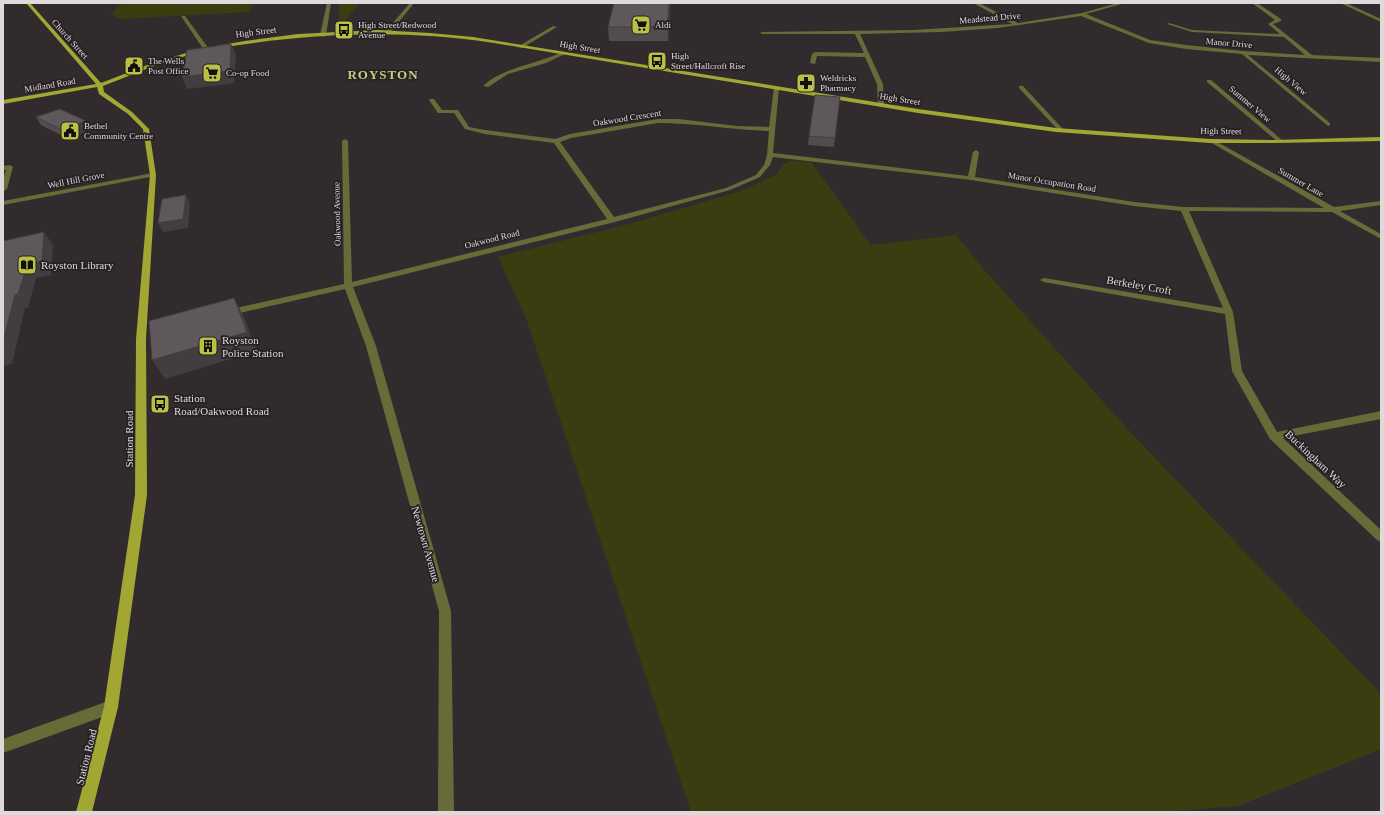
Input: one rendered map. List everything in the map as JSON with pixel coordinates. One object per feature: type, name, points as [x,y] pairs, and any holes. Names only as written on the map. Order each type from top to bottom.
[{"type":"main road","name":"Church Street","points":[[28,3],[100,85]]},
{"type":"main road","name":"High Street","points":[[100,85],[152,65],[206,49],[255,41],[323,35],[388,32],[466,37],[562,54],[714,76],[776,88],[969,119],[1060,129],[1212,141],[1381,139]]},
{"type":"main road","name":"Midland Road","points":[[3,102],[100,85]]},
{"type":"main road","name":"Station Road","points":[[84,812],[111,708],[141,495],[144,338],[153,175],[146,129],[130,113],[101,93],[100,85]]},
{"type":"street","points":[[323,35],[329,3]]},
{"type":"street","points":[[388,32],[412,3]]},
{"type":"street","points":[[975,3],[1018,25]]},
{"type":"street","name":"Meadstead Drive","points":[[762,32],[921,32],[1018,25],[1081,14],[1123,3]]},
{"type":"street","points":[[1254,3],[1279,20],[1270,24],[1310,56]]},
{"type":"street","points":[[1342,3],[1381,21]]},
{"type":"street","name":"Manor Drive","points":[[1081,14],[1149,41],[1186,47],[1243,53],[1381,60]]},
{"type":"street","points":[[183,17],[206,49]]},
{"type":"street","points":[[1169,24],[1192,31],[1285,36]]},
{"type":"street","points":[[520,47],[555,27]]},
{"type":"street","points":[[858,33],[880,84],[881,105]]},
{"type":"street","name":"High View","points":[[1243,53],[1328,124]]},
{"type":"street","points":[[486,86],[506,73],[544,62],[562,54]]},
{"type":"street","points":[[813,63],[815,54],[868,55]]},
{"type":"street","name":"Summer View","points":[[1208,81],[1280,141]]},
{"type":"street","points":[[1021,87],[1060,129]]},
{"type":"street","name":"Oakwood Road","points":[[219,315],[348,286],[612,220],[728,189],[758,176],[767,165],[774,129],[776,88]]},
{"type":"street","name":"Oakwood Crescent","points":[[432,100],[440,112],[456,111],[467,128],[556,142],[570,136],[658,121],[678,121],[737,128],[774,129]]},
{"type":"street","name":"Summer Lane","points":[[1212,141],[1331,210],[1381,237]]},
{"type":"street","name":"Oakwood Avenue","points":[[345,142],[348,286]]},
{"type":"street","points":[[556,142],[612,220]]},
{"type":"street","points":[[970,178],[976,152]]},
{"type":"street","name":"Manor Occupation Road","points":[[770,155],[970,178],[1134,204],[1184,209],[1331,210],[1381,203]]},
{"type":"street","points":[[3,168],[10,167],[3,189]]},
{"type":"street","name":"Well Hill Grove","points":[[3,203],[153,175]]},
{"type":"street","name":"Buckingham Way","points":[[1184,209],[1229,312],[1237,370],[1274,436],[1381,537]]},
{"type":"street","name":"Berkeley Croft","points":[[1044,280],[1229,312]]},
{"type":"street","name":"Newtown Avenue","points":[[348,286],[371,346],[445,610],[446,812]]},
{"type":"street","points":[[1274,436],[1381,415]]},
{"type":"street","points":[[3,746],[111,708]]},
{"type":"shaded area","points":[[122,3],[255,3],[248,12],[120,19],[111,14]]},
{"type":"shaded area","points":[[339,3],[360,3],[339,29]]},
{"type":"shaded area","points":[[790,161],[811,162],[871,245],[956,235],[987,273],[1135,437],[1381,694],[1381,749],[1238,806],[1163,812],[691,812],[526,318],[498,257],[629,224],[741,191],[777,174],[783,165]]},
{"type":"building","points":[[614,3],[669,3],[667,27],[608,27]]},
{"type":"building","points":[[231,44],[230,71],[182,77],[187,50]]},
{"type":"building","points":[[815,95],[840,97],[835,138],[809,136]]},
{"type":"building","points":[[60,109],[86,121],[62,130],[36,117]]},
{"type":"building","points":[[186,195],[183,219],[158,223],[162,199]]},
{"type":"building","points":[[44,232],[42,261],[27,265],[18,294],[15,295],[3,341],[3,241]]},
{"type":"building","points":[[234,298],[247,332],[152,360],[149,321]]},
{"type":"place","name":"Aldi","points":[[641,25]]},
{"type":"place","name":"High Street/Redwood Avenue","points":[[344,30]]},
{"type":"place","name":"High Street/Hallcroft Rise","points":[[657,61]]},
{"type":"place","name":"The Wells Post Office","points":[[134,66]]},
{"type":"place","name":"Co-op Food","points":[[212,73]]},
{"type":"place","name":"Weldricks Pharmacy","points":[[806,83]]},
{"type":"place","name":"Bethel Community Centre","points":[[70,131]]},
{"type":"place","name":"Royston Library","points":[[27,265]]},
{"type":"place","name":"Royston Police Station","points":[[208,346]]},
{"type":"place","name":"Station Road/Oakwood Road","points":[[160,404]]},
{"type":"district","name":"ROYSTON","points":[[383,74]]}]
